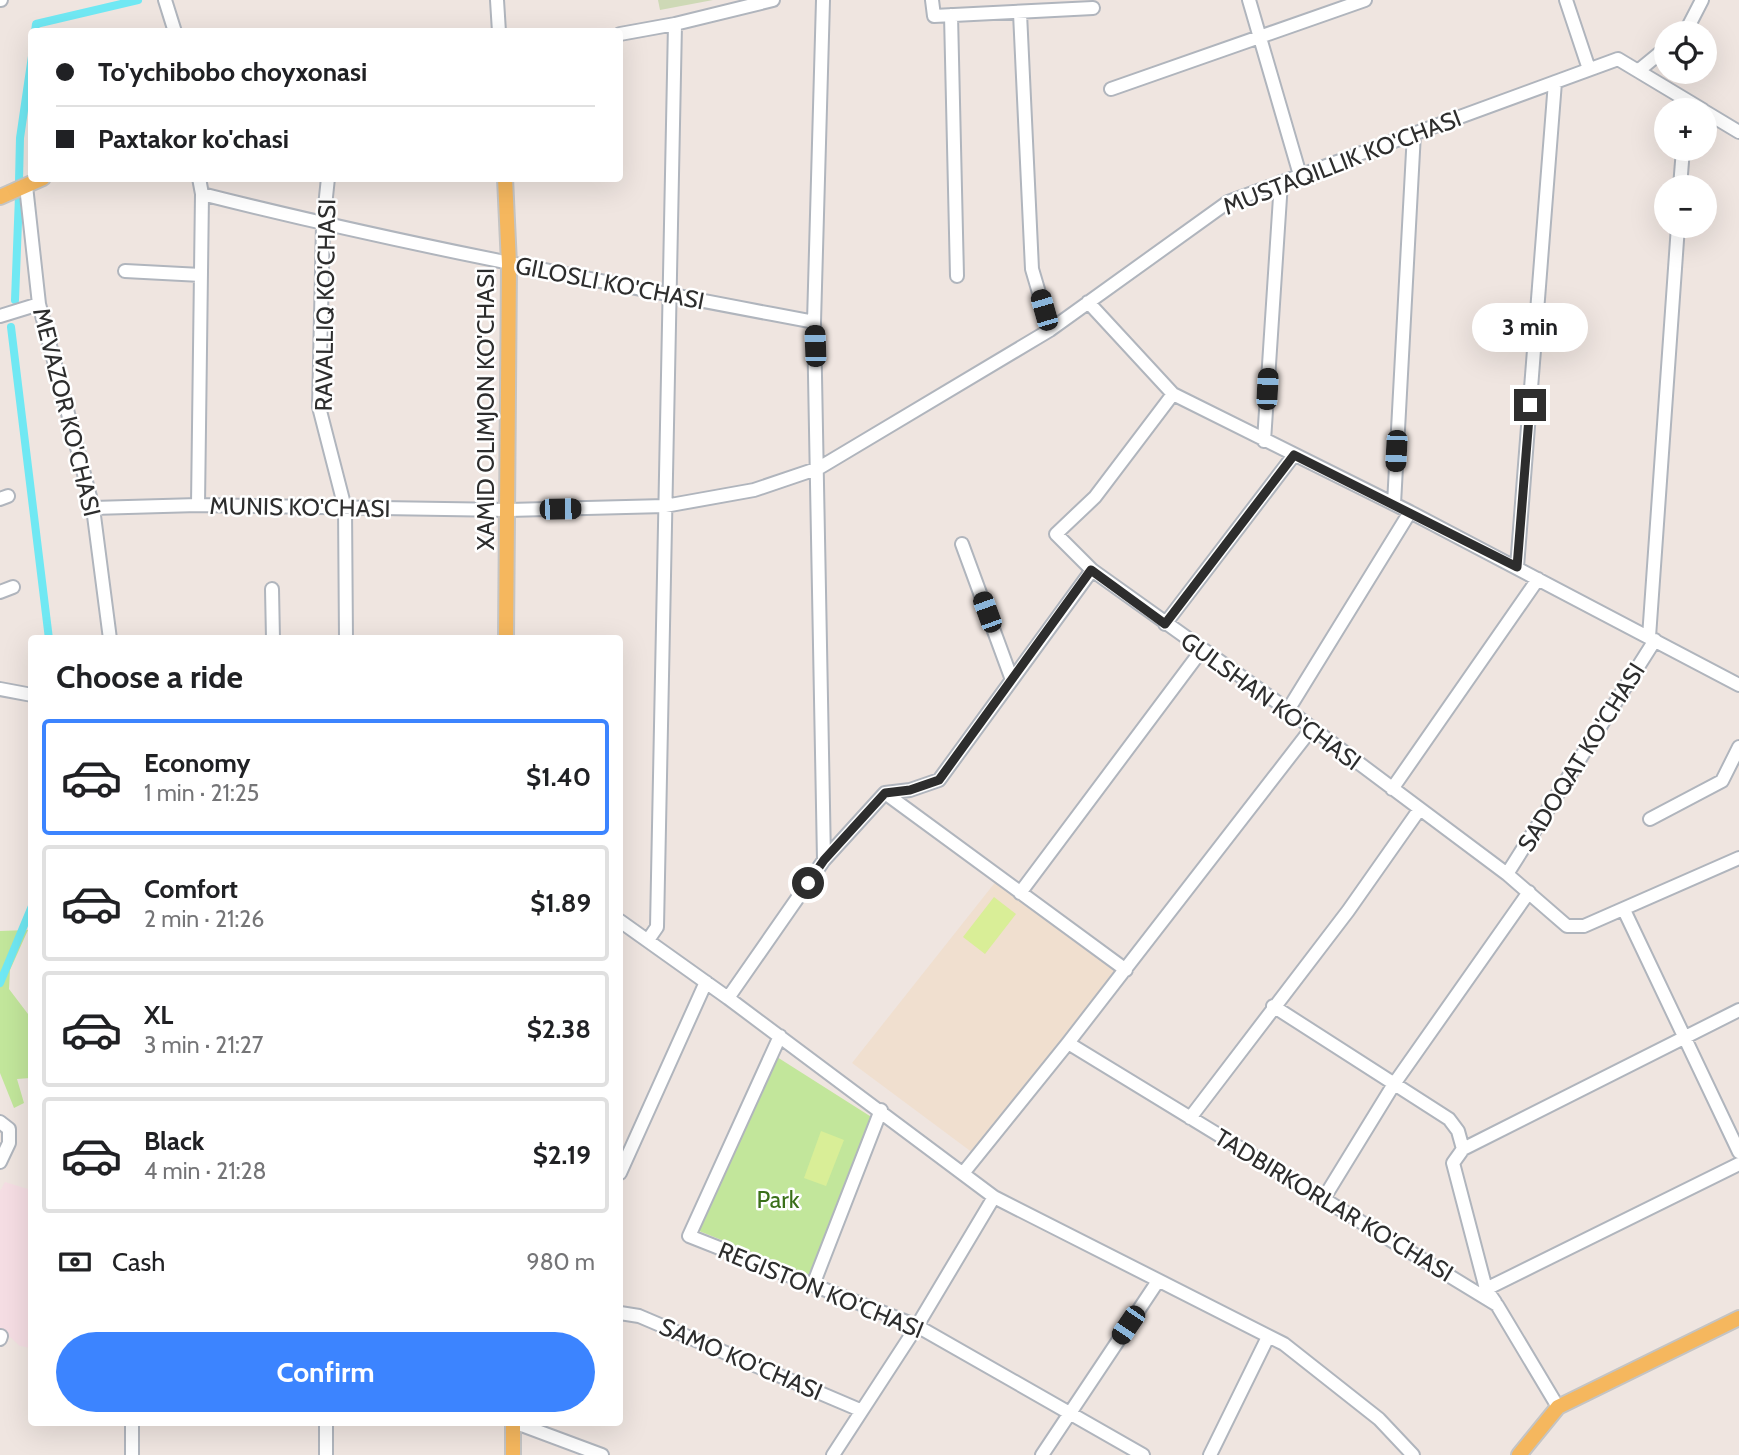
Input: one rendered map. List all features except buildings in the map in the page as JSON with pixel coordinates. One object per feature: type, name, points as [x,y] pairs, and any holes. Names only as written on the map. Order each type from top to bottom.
[{"type":"main road","points":[[0,197],[34,182]]},
{"type":"main road","name":"XAMID OLIMJON KO'CHASI","points":[[505,182],[509,264],[506,635]]},
{"type":"main road","points":[[1519,1455],[1558,1407],[1739,1318]]},
{"type":"main road","points":[[513,1455],[514,1426]]},
{"type":"street","points":[[165,0],[174,28]]},
{"type":"street","points":[[497,0],[499,28]]},
{"type":"street","points":[[623,33],[773,0]]},
{"type":"street","points":[[823,0],[814,322],[819,468],[824,860]]},
{"type":"street","points":[[932,0],[934,16],[1093,8]]},
{"type":"street","points":[[1249,0],[1300,175]]},
{"type":"street","points":[[1111,89],[1365,0]]},
{"type":"street","points":[[1566,0],[1588,69]]},
{"type":"street","points":[[1691,21],[1702,0]]},
{"type":"street","points":[[1020,13],[1032,269],[1050,330]]},
{"type":"street","points":[[951,15],[957,276]]},
{"type":"street","points":[[648,940],[657,927],[675,24]]},
{"type":"street","points":[[1654,58],[1638,71],[1676,98]]},
{"type":"street","name":"MUSTAQILLIK KO'CHASI","points":[[508,510],[665,506],[754,490],[819,468],[1050,330],[1228,202],[1618,59],[1638,71]]},
{"type":"street","points":[[1517,567],[1555,82]]},
{"type":"street","points":[[1717,119],[1739,132]]},
{"type":"street","points":[[1394,503],[1414,133]]},
{"type":"street","points":[[198,505],[202,194],[200,182]]},
{"type":"street","name":"RAVALLIQ KO'CHASI","points":[[328,182],[323,225],[319,407],[345,508],[346,635]]},
{"type":"street","points":[[1264,441],[1281,182]]},
{"type":"street","name":"MEVAZOR KO'CHASI","points":[[26,186],[39,304],[93,508],[109,635]]},
{"type":"street","name":"GILOSLI KO'CHASI","points":[[202,194],[323,225],[509,264],[814,322]]},
{"type":"street","points":[[1652,638],[1677,238]]},
{"type":"street","points":[[125,271],[201,275]]},
{"type":"street","points":[[1088,302],[1173,394],[1394,503],[1739,685]]},
{"type":"street","points":[[0,316],[39,304]]},
{"type":"street","name":"GULSHAN KO'CHASI","points":[[1173,394],[1095,497],[1055,534],[1091,570],[1201,651],[1288,709],[1507,874],[1567,926],[1584,926],[1624,910]]},
{"type":"street","points":[[1165,624],[1294,455]]},
{"type":"street","name":"MUNIS KO'CHASI","points":[[93,508],[198,505],[508,510]]},
{"type":"street","points":[[1288,709],[1410,512]]},
{"type":"street","points":[[962,544],[1012,680]]},
{"type":"street","points":[[728,998],[824,860],[885,793],[910,790],[939,780],[1091,570]]},
{"type":"street","points":[[1392,789],[1538,579]]},
{"type":"street","points":[[0,592],[13,587]]},
{"type":"street","points":[[272,589],[273,635]]},
{"type":"street","name":"SADOQAT KO'CHASI","points":[[1507,874],[1652,638]]},
{"type":"street","points":[[1020,892],[1201,651]]},
{"type":"street","points":[[0,689],[28,694]]},
{"type":"street","points":[[964,1172],[1069,1043],[1312,728]]},
{"type":"street","points":[[1650,819],[1722,781],[1739,747]]},
{"type":"street","points":[[885,793],[1126,970]]},
{"type":"street","points":[[1190,1118],[1348,911],[1419,810]]},
{"type":"street","points":[[1739,858],[1624,910],[1739,1152]]},
{"type":"street","points":[[1324,1198],[1394,1084],[1529,892]]},
{"type":"street","points":[[623,923],[881,1110],[994,1197],[1284,1344],[1379,1419],[1413,1455]]},
{"type":"street","points":[[623,1166],[706,982]]},
{"type":"street","points":[[1273,1006],[1449,1119],[1458,1131],[1463,1149]]},
{"type":"street","points":[[1497,1305],[1486,1289],[1453,1163],[1463,1149],[1739,1010]]},
{"type":"street","name":"REGISTON KO'CHASI","points":[[780,1036],[689,1236],[917,1326],[1143,1455]]},
{"type":"street","name":"TADBIRKORLAR KO'CHASI","points":[[1069,1043],[1497,1305],[1558,1407]]},
{"type":"street","points":[[813,1285],[881,1110]]},
{"type":"street","points":[[0,1122],[9,1129],[9,1143],[0,1162]]},
{"type":"street","points":[[1486,1289],[1739,1164]]},
{"type":"street","points":[[833,1455],[917,1326],[994,1197]]},
{"type":"street","points":[[1042,1455],[1157,1281]]},
{"type":"street","name":"SAMO KO'CHASI","points":[[623,1313],[639,1316],[860,1410]]},
{"type":"street","points":[[1210,1455],[1268,1336]]},
{"type":"street","points":[[132,1426],[132,1455]]},
{"type":"street","points":[[326,1426],[326,1455]]},
{"type":"street","points":[[522,1426],[601,1455]]},
{"type":"shaded area","points":[[997,880],[1117,970],[973,1153],[852,1063]]},
{"type":"shaded area","points":[[5,1182],[28,1189],[28,1347],[20,1346],[0,1328],[0,1191]]},
{"type":"green space","points":[[658,0],[713,0],[660,10]]},
{"type":"green space","points":[[994,897],[1016,914],[985,954],[963,937]]},
{"type":"green space","points":[[28,930],[10,970],[9,989],[28,1014],[28,1078],[17,1079],[24,1103],[14,1108],[0,1073],[0,931]]},
{"type":"green space","name":"Park","points":[[777,1057],[873,1118],[809,1275],[699,1231]]},
{"type":"green space","points":[[821,1131],[844,1140],[826,1186],[804,1178]]},
{"type":"waterway","points":[[36,28],[36,24],[138,0]]},
{"type":"waterway","points":[[19,181],[20,138],[28,83]]},
{"type":"waterway","points":[[15,300],[19,196]]},
{"type":"waterway","points":[[11,327],[49,635]]},
{"type":"waterway","points":[[0,983],[28,916]]},
{"type":"route","points":[[808,883],[824,860],[885,793],[910,790],[939,780],[1091,570],[1165,624],[1294,455],[1517,567],[1530,405]]}]
